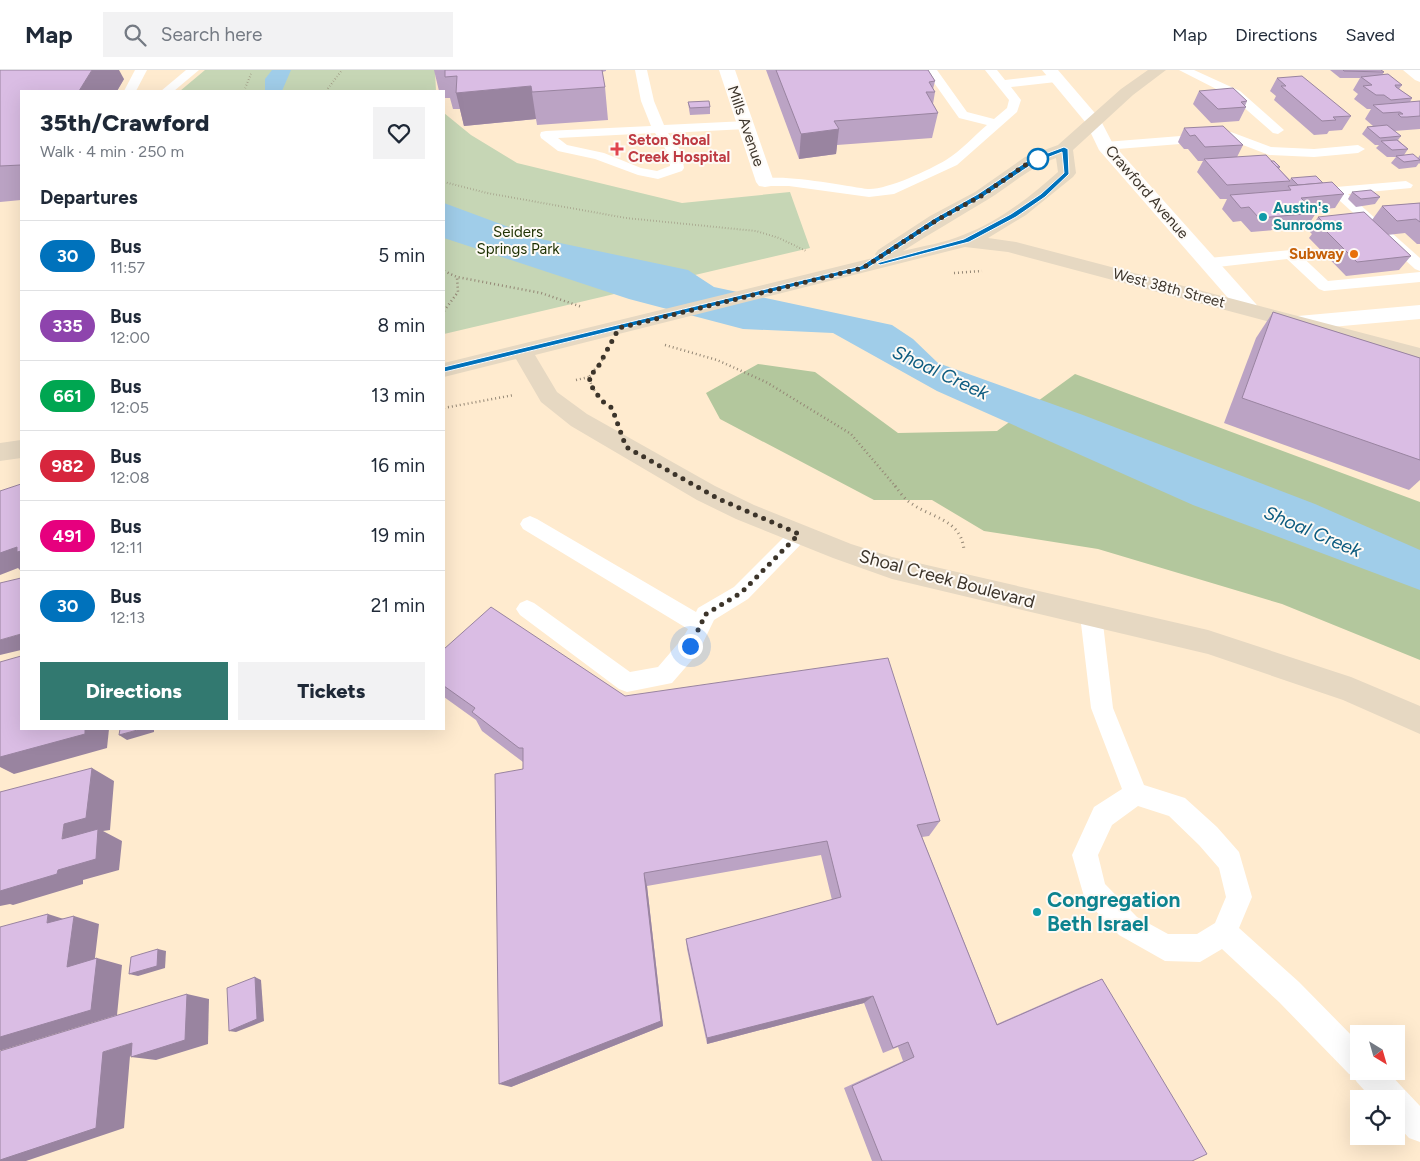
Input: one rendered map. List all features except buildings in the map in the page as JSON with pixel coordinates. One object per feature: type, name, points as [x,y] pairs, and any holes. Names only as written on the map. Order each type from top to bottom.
[{"type":"main road","points":[[863,268],[981,196],[1031,161],[1064,149],[1127,92],[1158,70]]},
{"type":"main road","points":[[445,370],[863,268],[966,241],[1043,196],[1067,173],[1064,149]]},
{"type":"main road","name":"West 38th Street","points":[[916,235],[1009,246],[1420,355]]},
{"type":"main road","name":"Shoal Creek Boulevard","points":[[522,351],[549,397],[579,420],[706,493],[745,512],[892,568],[1208,642],[1351,690],[1420,720]]},
{"type":"main road","points":[[0,452],[20,450]]},
{"type":"street","name":"Mills Avenue","points":[[727,70],[765,182]]},
{"type":"street","points":[[1410,70],[1420,77]]},
{"type":"street","name":"Crawford Avenue","points":[[1053,74],[1094,122],[1105,146],[1249,309]]},
{"type":"street","points":[[1298,323],[1420,312]]},
{"type":"lane","points":[[131,90],[142,70]]},
{"type":"lane","points":[[168,90],[193,70]]},
{"type":"lane","points":[[641,70],[659,130],[678,156],[677,168],[658,175],[638,171],[599,156],[563,148],[546,135],[659,130],[746,125]]},
{"type":"lane","points":[[931,70],[963,115],[996,123]]},
{"type":"lane","points":[[765,182],[789,182],[869,193],[889,191],[952,162],[1013,108],[1016,100],[991,70]]},
{"type":"lane","points":[[1185,70],[1236,94],[1278,130]]},
{"type":"lane","points":[[1002,84],[1053,74]]},
{"type":"lane","points":[[1105,146],[1231,136],[1269,151],[1314,153],[1358,150]]},
{"type":"lane","points":[[1406,185],[1336,191],[1420,266]]},
{"type":"lane","points":[[1209,263],[1291,254],[1324,286],[1420,277]]},
{"type":"lane","points":[[530,524],[701,626]]},
{"type":"lane","points":[[527,609],[626,682],[664,676],[690,646],[706,614],[741,593],[799,534]]},
{"type":"lane","points":[[1091,615],[1102,708],[1136,794]]},
{"type":"lane","points":[[1136,794],[1176,806],[1208,836],[1230,861],[1239,897],[1224,932],[1200,948],[1165,947],[1128,926],[1094,891],[1085,855],[1102,816],[1136,794]]},
{"type":"lane","points":[[1224,932],[1289,992],[1350,1055]]},
{"type":"lane","points":[[1375,1080],[1384,1090]]},
{"type":"lane","points":[[1405,1111],[1420,1127]]},
{"type":"path","points":[[326,90],[342,70]]},
{"type":"path","points":[[244,90],[251,74]]},
{"type":"path","points":[[445,182],[487,193],[626,218],[756,231],[779,238],[806,251]]},
{"type":"path","points":[[445,271],[458,276],[541,293],[583,307]]},
{"type":"path","points":[[950,273],[989,271]]},
{"type":"path","points":[[445,310],[458,292],[458,276]]},
{"type":"path","points":[[569,382],[589,377],[598,367],[619,328]]},
{"type":"path","points":[[660,342],[717,360],[766,382],[851,434],[908,501],[954,526],[963,539],[964,550]]},
{"type":"path","points":[[589,377],[592,387],[602,401]]},
{"type":"path","points":[[445,408],[513,396]]},
{"type":"green space","points":[[205,70],[435,70],[436,90],[181,90]]},
{"type":"green space","name":"Seiders Springs Park","points":[[445,114],[471,135],[517,163],[682,203],[790,192],[810,248],[445,334]]},
{"type":"green space","points":[[758,364],[815,372],[898,433],[997,431],[1075,374],[1420,502],[1420,660],[1282,604],[1098,549],[984,531],[932,500],[874,500],[720,419],[706,393]]},
{"type":"water","points":[[272,70],[291,70],[282,90],[265,90],[265,79]]},
{"type":"water","name":"Shoal Creek","points":[[445,203],[541,239],[688,270],[714,287],[892,325],[913,339],[938,363],[1083,415],[1315,504],[1420,550],[1420,590],[1193,505],[937,391],[833,333],[743,329],[629,299],[445,238]]},
{"type":"bus line","name":"30","points":[[445,370],[863,268],[937,220],[981,196],[1031,161],[1064,149],[1067,173],[1043,196],[1013,215],[982,234],[966,241],[880,263]]},
{"type":"place","name":"Seton Shoal Creek Hospital","points":[[617,149]]},
{"type":"place","name":"Austin's Sunrooms","points":[[1263,217]]},
{"type":"place","name":"Subway","points":[[1354,254]]},
{"type":"place","name":"Congregation Beth Israel","points":[[1037,912]]},
{"type":"route","points":[[690,646],[706,614],[741,593],[799,534],[719,499],[626,447],[612,408],[602,401],[592,387],[589,377],[598,367],[619,328],[863,268],[937,220],[981,196],[1031,161],[1044,157],[1038,159]]}]
